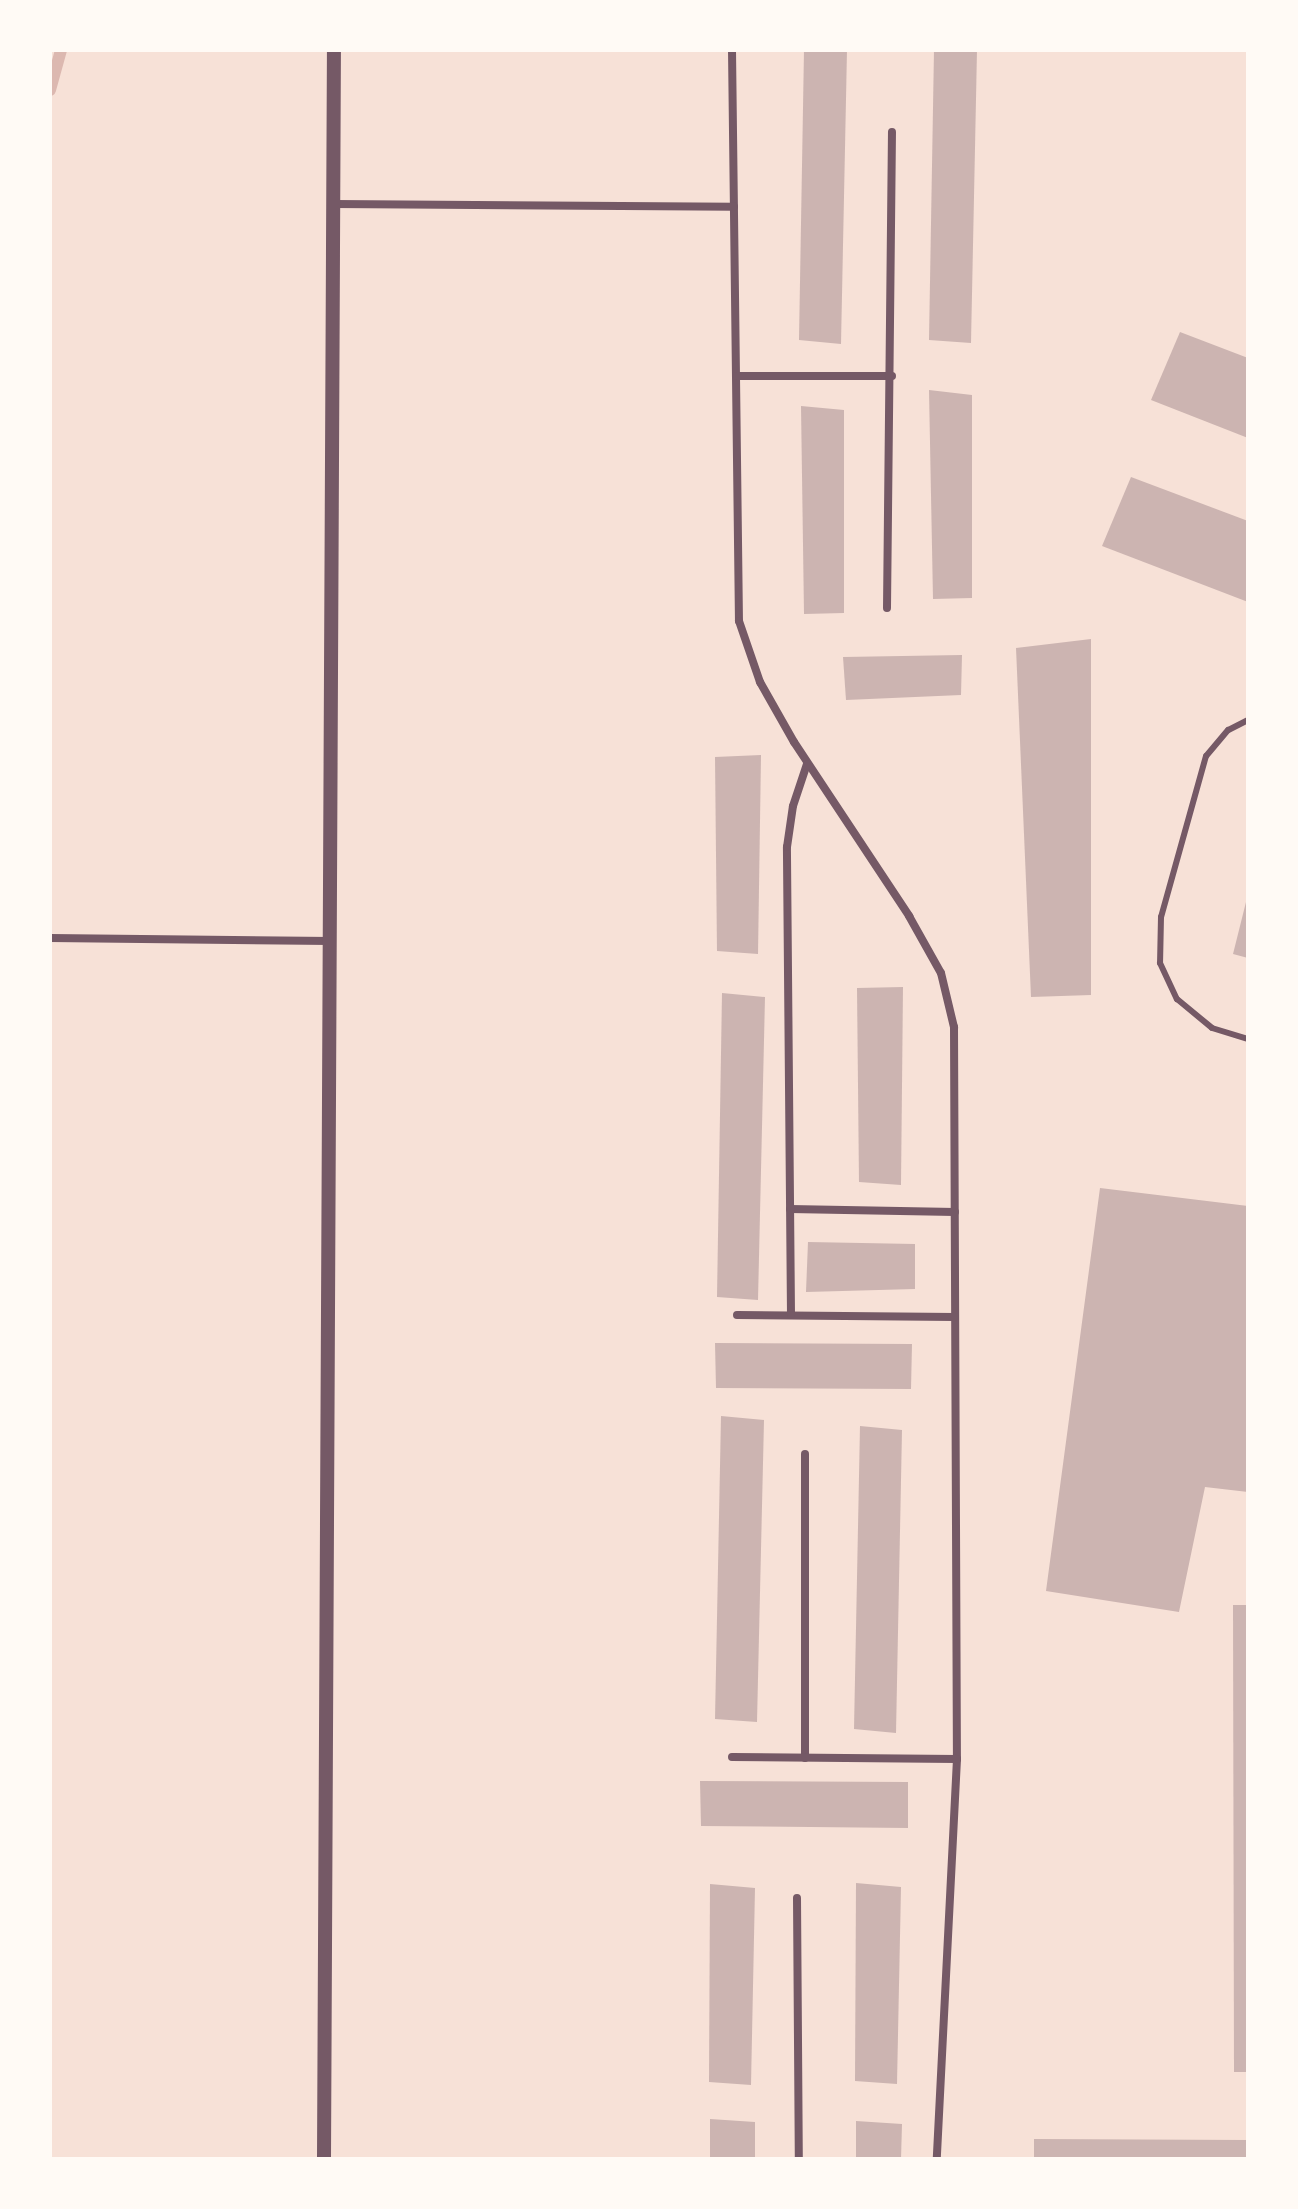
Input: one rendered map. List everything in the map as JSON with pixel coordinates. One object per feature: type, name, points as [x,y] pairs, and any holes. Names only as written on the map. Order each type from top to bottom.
[{"type":"street","points":[[324,2159],[334,50]]},
{"type":"street","points":[[732,50],[739,621],[760,682],[807,764],[909,916],[941,973],[954,1027],[957,1759],[937,2159]]},
{"type":"street","points":[[887,608],[892,376],[892,132]]},
{"type":"street","points":[[334,204],[734,207]]},
{"type":"street","points":[[737,376],[892,376]]},
{"type":"street","points":[[791,1315],[787,847],[793,806],[807,764]]},
{"type":"street","points":[[50,938],[331,941]]},
{"type":"street","points":[[790,1209],[955,1212]]},
{"type":"street","points":[[737,1315],[955,1317]]},
{"type":"street","points":[[805,1454],[805,1758]]},
{"type":"street","points":[[732,1757],[957,1759]]},
{"type":"street","points":[[797,1898],[799,2159]]},
{"type":"lane","points":[[1248,720],[1228,730],[1206,756],[1161,917],[1160,932],[1160,963],[1177,999],[1212,1028],[1248,1039]]},
{"type":"building","points":[[804,50],[847,50],[841,344],[799,340]]},
{"type":"building","points":[[934,50],[977,50],[971,343],[929,340]]},
{"type":"building","points":[[1180,332],[1248,358],[1248,438],[1151,400]]},
{"type":"building","points":[[929,390],[972,395],[972,598],[933,599]]},
{"type":"building","points":[[801,406],[844,410],[844,613],[804,614]]},
{"type":"building","points":[[1131,477],[1248,521],[1248,602],[1102,546]]},
{"type":"building","points":[[1091,639],[1091,995],[1031,997],[1016,648]]},
{"type":"building","points":[[962,655],[961,695],[846,700],[843,657]]},
{"type":"building","points":[[761,755],[758,954],[717,951],[715,757]]},
{"type":"building","points":[[1248,898],[1248,958],[1233,954]]},
{"type":"building","points":[[903,987],[901,1185],[859,1182],[857,988]]},
{"type":"building","points":[[722,993],[765,997],[758,1300],[717,1297]]},
{"type":"building","points":[[1100,1188],[1248,1206],[1248,1492],[1205,1487],[1179,1612],[1046,1591]]},
{"type":"building","points":[[808,1242],[915,1244],[915,1289],[806,1292]]},
{"type":"building","points":[[715,1343],[912,1344],[911,1389],[716,1388]]},
{"type":"building","points":[[721,1416],[764,1420],[757,1722],[715,1719]]},
{"type":"building","points":[[860,1426],[902,1430],[896,1733],[854,1729]]},
{"type":"building","points":[[1233,1605],[1248,1605],[1248,2072],[1234,2072]]},
{"type":"building","points":[[700,1781],[908,1782],[908,1828],[701,1826]]},
{"type":"building","points":[[856,1883],[901,1887],[897,2084],[855,2081]]},
{"type":"building","points":[[710,1884],[755,1888],[751,2085],[709,2082]]},
{"type":"building","points":[[710,2119],[755,2122],[755,2159],[710,2159]]},
{"type":"building","points":[[856,2121],[902,2124],[901,2159],[856,2159]]},
{"type":"building","points":[[1034,2139],[1248,2140],[1248,2159],[1034,2159]]},
{"type":"waterway","points":[[50,90],[61,50]]}]
